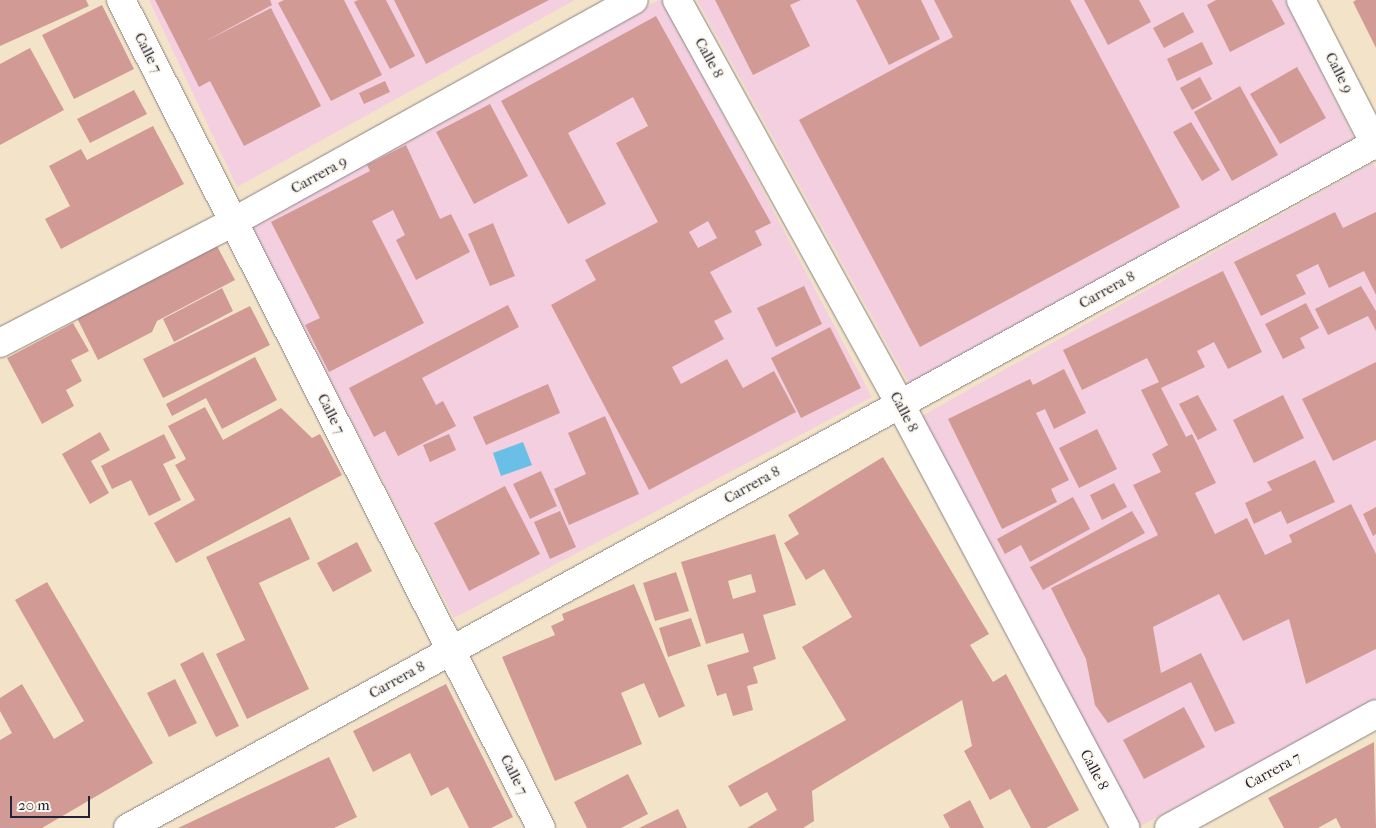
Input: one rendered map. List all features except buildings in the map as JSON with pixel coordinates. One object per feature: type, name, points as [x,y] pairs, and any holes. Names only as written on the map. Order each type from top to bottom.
[{"type":"street","name":"Calle 7","points":[[121,0],[540,828]]},
{"type":"street","name":"Carrera 9","points":[[0,342],[234,222],[634,0]]},
{"type":"street","name":"Calle 8","points":[[678,0],[900,404],[1125,828]]},
{"type":"street","name":"Calle 9","points":[[1301,0],[1376,144]]},
{"type":"street","name":"Carrera 8","points":[[128,828],[1376,144]]},
{"type":"street","name":"Carrera 7","points":[[1169,828],[1376,714]]},
{"type":"shaded area","points":[[149,0],[575,0],[237,187]]},
{"type":"shaded area","points":[[662,0],[872,397],[454,618],[250,225]]},
{"type":"shaded area","points":[[697,0],[1285,0],[1355,140],[913,391]]},
{"type":"shaded area","points":[[1373,163],[1376,169],[1376,699],[1139,827],[920,417]]},
{"type":"water","points":[[523,442],[532,465],[501,476],[493,453]]}]
